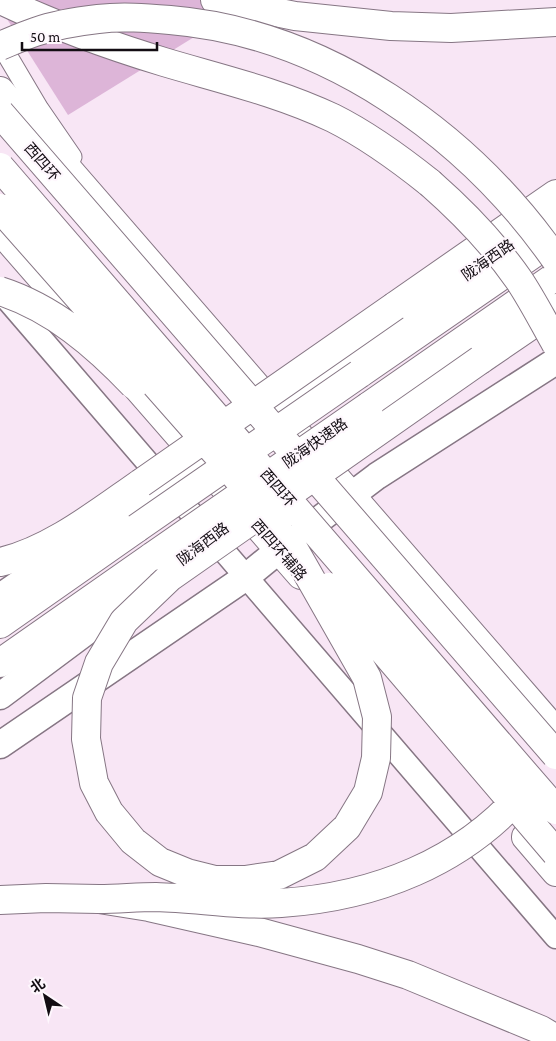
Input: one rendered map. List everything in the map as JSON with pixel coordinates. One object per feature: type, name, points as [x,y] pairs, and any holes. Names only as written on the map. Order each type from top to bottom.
[{"type":"main road","points":[[1,0],[92,38],[164,62],[256,88],[296,103],[334,119],[365,137],[404,162],[430,183],[467,218],[518,280],[556,344]]},
{"type":"main road","points":[[215,0],[295,16],[391,26],[451,28],[556,22]]},
{"type":"main road","points":[[0,44],[37,31],[99,19],[138,17],[190,21],[223,27],[287,46],[316,58],[369,86],[442,136],[475,164],[514,206],[556,260]]},
{"type":"main road","points":[[0,91],[556,732]]},
{"type":"main road","name":"西四环","points":[[0,113],[556,755]]},
{"type":"main road","name":"西四环","points":[[0,167],[556,810]]},
{"type":"main road","points":[[0,562],[17,558],[57,538],[102,510],[556,194]]},
{"type":"main road","points":[[0,208],[283,544],[556,853]]},
{"type":"main road","name":"陇海西路","points":[[0,597],[166,483],[209,457],[275,407],[556,213]]},
{"type":"main road","name":"西四环辅路","points":[[0,230],[209,457],[247,512],[283,544],[556,872]]},
{"type":"main road","name":"陇海快速路","points":[[0,624],[556,238]]},
{"type":"main road","name":"陇海快速路","points":[[0,663],[556,276]]},
{"type":"main road","points":[[0,291],[21,297],[71,326],[121,371],[174,429],[209,457]]},
{"type":"main road","name":"陇海西路","points":[[0,696],[212,537],[437,374],[556,292]]},
{"type":"main road","points":[[283,544],[367,678],[377,717],[376,758],[368,792],[347,827],[314,857],[279,874],[245,880],[215,880],[187,873],[160,862],[133,841],[110,812],[94,783],[86,739],[87,698],[99,663],[124,621],[170,577],[556,308]]},
{"type":"main road","points":[[0,745],[246,577],[283,544],[377,476],[556,361]]},
{"type":"main road","points":[[0,900],[156,897],[237,903],[280,903],[326,899],[361,892],[403,878],[439,861],[475,836],[509,808],[550,759],[556,748]]},
{"type":"main road","points":[[100,899],[149,907],[259,932],[358,959],[417,979],[541,1030],[556,1039]]},
{"type":"street","points":[[0,44],[39,110],[126,237]]},
{"type":"street","points":[[0,291],[556,937]]},
{"type":"shaded area","points":[[0,0],[254,0],[68,115],[0,8]]}]
